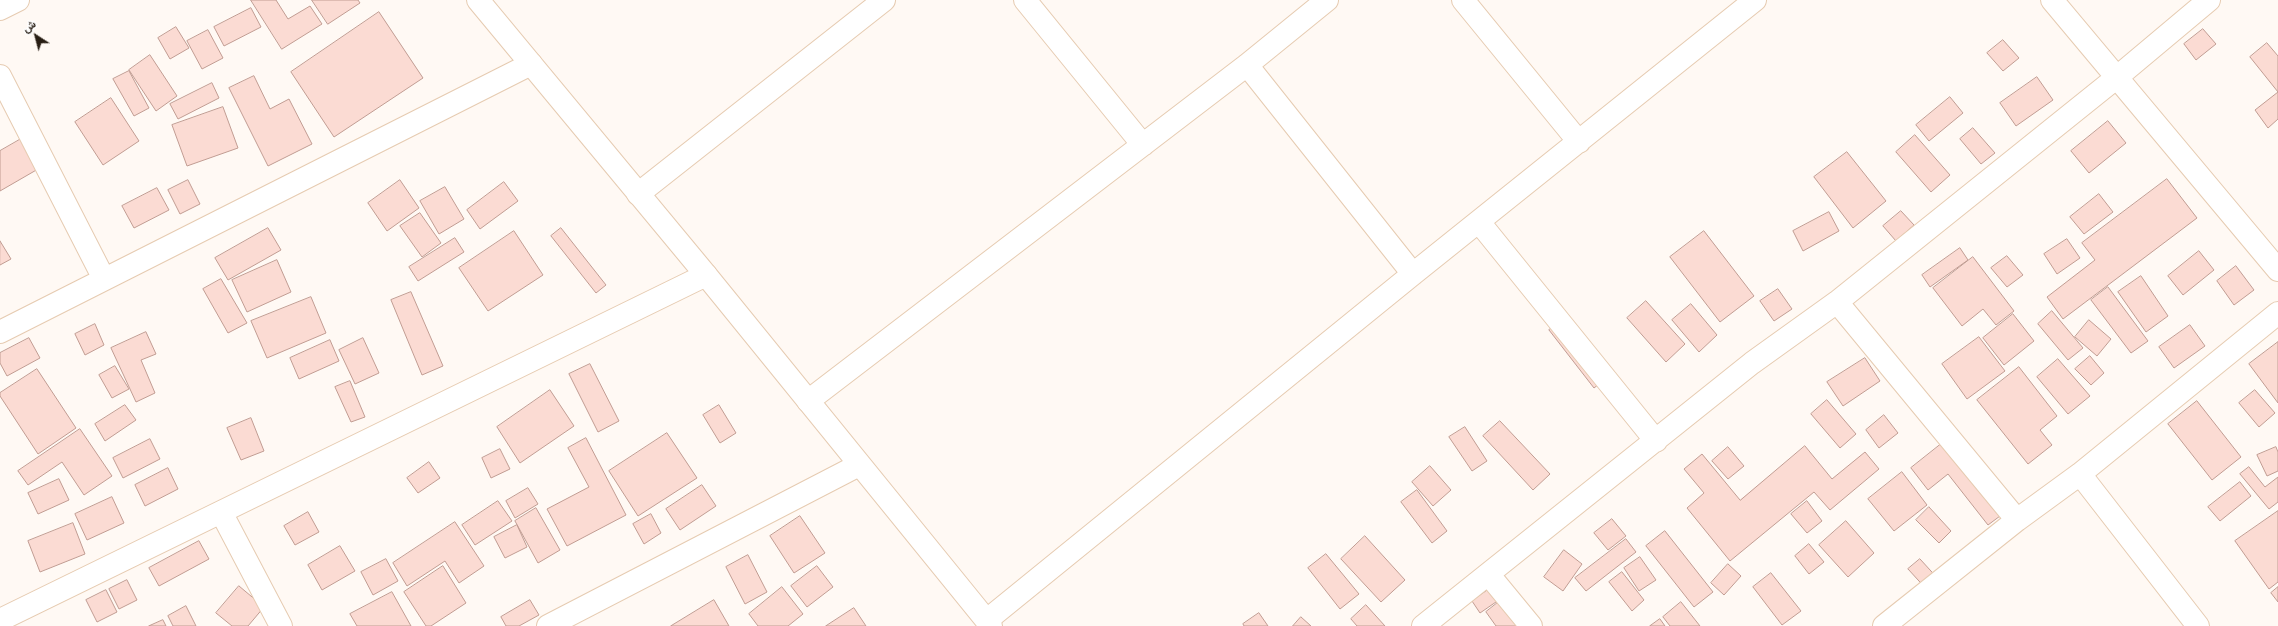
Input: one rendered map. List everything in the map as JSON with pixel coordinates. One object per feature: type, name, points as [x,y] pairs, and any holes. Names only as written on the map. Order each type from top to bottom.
[{"type":"street","points":[[0,9],[18,0]]},
{"type":"street","points":[[478,0],[706,275],[989,623],[1413,274],[1755,0]]},
{"type":"street","points":[[638,194],[884,0]]},
{"type":"street","points":[[1025,0],[1143,145]]},
{"type":"street","points":[[808,401],[1247,66],[1328,0]]},
{"type":"street","points":[[1463,0],[1579,142]]},
{"type":"street","points":[[2052,0],[2278,270]]},
{"type":"street","points":[[1423,626],[1752,364],[1837,302],[2116,78],[2209,0]]},
{"type":"street","points":[[0,332],[531,64]]},
{"type":"street","points":[[1247,66],[1413,274]]},
{"type":"street","points":[[0,76],[104,279]]},
{"type":"street","points":[[1479,222],[1656,441]]},
{"type":"street","points":[[2,614],[221,512],[706,275]]},
{"type":"street","points":[[1837,302],[2017,520]]},
{"type":"street","points":[[1884,626],[2017,520],[2080,474],[2278,313]]},
{"type":"street","points":[[548,626],[859,465]]},
{"type":"street","points":[[2080,474],[2198,626]]},
{"type":"street","points":[[221,512],[281,626]]},
{"type":"street","points":[[1489,574],[1531,626]]},
{"type":"building","points":[[251,0],[276,0],[288,19],[310,6],[322,24],[282,49]]},
{"type":"building","points":[[312,0],[358,0],[360,3],[328,24]]},
{"type":"building","points":[[251,8],[261,27],[224,46],[214,27]]},
{"type":"building","points":[[379,12],[423,78],[334,137],[291,72]]},
{"type":"building","points":[[176,27],[189,48],[170,59],[158,38]]},
{"type":"building","points":[[2203,29],[2216,44],[2196,60],[2184,44]]},
{"type":"building","points":[[208,30],[223,58],[202,69],[187,41]]},
{"type":"building","points":[[2003,40],[2019,58],[2003,71],[1987,53]]},
{"type":"building","points":[[2267,43],[2278,56],[2278,92],[2250,57]]},
{"type":"building","points":[[150,55],[177,96],[156,111],[129,70]]},
{"type":"building","points":[[129,71],[149,108],[134,116],[113,79]]},
{"type":"building","points":[[254,76],[270,109],[289,99],[312,144],[268,166],[229,88]]},
{"type":"building","points":[[2037,77],[2053,100],[2016,126],[2000,103]]},
{"type":"building","points":[[212,83],[219,98],[178,119],[170,104]]},
{"type":"building","points":[[2278,92],[2278,119],[2268,128],[2255,110]]},
{"type":"building","points":[[1950,97],[1963,113],[1929,141],[1916,125]]},
{"type":"building","points":[[111,98],[139,141],[103,165],[75,122]]},
{"type":"building","points":[[223,107],[238,148],[187,166],[172,125]]},
{"type":"building","points":[[2108,121],[2126,143],[2089,173],[2071,151]]},
{"type":"building","points":[[1973,128],[1995,153],[1981,164],[1960,139]]},
{"type":"building","points":[[28,135],[45,165],[0,191],[0,151]]},
{"type":"building","points":[[1915,135],[1950,175],[1931,192],[1896,152]]},
{"type":"building","points":[[1847,152],[1886,201],[1853,228],[1814,177]]},
{"type":"building","points":[[2167,179],[2197,218],[2063,319],[2047,297],[2095,260],[2082,243]]},
{"type":"building","points":[[188,180],[200,204],[180,214],[168,190]]},
{"type":"building","points":[[400,180],[419,208],[387,231],[368,203]]},
{"type":"building","points":[[504,182],[518,201],[480,229],[467,210]]},
{"type":"building","points":[[445,187],[464,219],[439,234],[420,201]]},
{"type":"building","points":[[157,188],[169,210],[134,228],[122,206]]},
{"type":"building","points":[[2099,194],[2113,212],[2084,234],[2070,217]]},
{"type":"building","points":[[1901,211],[1914,225],[1896,241],[1883,226]]},
{"type":"building","points":[[1829,212],[1839,231],[1803,251],[1793,231]]},
{"type":"building","points":[[420,213],[441,243],[422,257],[400,226]]},
{"type":"building","points":[[268,228],[281,250],[228,280],[215,258]]},
{"type":"building","points":[[561,228],[606,285],[596,293],[551,236]]},
{"type":"building","points":[[514,231],[543,275],[488,311],[459,268]]},
{"type":"building","points":[[1704,231],[1754,296],[1720,322],[1670,257]]},
{"type":"building","points":[[455,238],[464,252],[418,281],[409,267]]},
{"type":"building","points":[[2067,239],[2080,258],[2057,274],[2044,254]]},
{"type":"building","points":[[0,241],[11,259],[0,265]]},
{"type":"building","points":[[1960,248],[1968,260],[1930,287],[1922,275]]},
{"type":"building","points":[[2199,251],[2214,270],[2183,295],[2168,276]]},
{"type":"building","points":[[2007,256],[2023,275],[2007,287],[1991,268]]},
{"type":"building","points":[[1973,257],[2014,311],[1996,325],[1983,309],[1962,326],[1933,288]]},
{"type":"building","points":[[277,260],[291,292],[247,312],[232,280]]},
{"type":"building","points":[[2236,266],[2254,290],[2234,305],[2217,281]]},
{"type":"building","points":[[2141,276],[2168,316],[2146,332],[2118,292]]},
{"type":"building","points":[[221,279],[247,323],[228,333],[203,289]]},
{"type":"building","points":[[2108,287],[2148,341],[2131,353],[2091,300]]},
{"type":"building","points":[[1778,289],[1792,309],[1774,321],[1760,301]]},
{"type":"building","points":[[411,292],[443,366],[422,375],[391,300]]},
{"type":"building","points":[[311,297],[326,333],[267,358],[251,321]]},
{"type":"building","points":[[1646,301],[1685,344],[1666,362],[1627,318]]},
{"type":"building","points":[[1691,304],[1717,335],[1699,352],[1672,320]]},
{"type":"building","points":[[2052,311],[2083,348],[2068,360],[2038,324]]},
{"type":"building","points":[[2013,314],[2034,341],[2004,365],[1983,338]]},
{"type":"building","points":[[1564,319],[1609,376],[1594,388],[1549,330]]},
{"type":"building","points":[[2089,320],[2111,339],[2097,356],[2075,337]]},
{"type":"building","points":[[95,324],[104,345],[85,355],[75,334]]},
{"type":"building","points":[[2190,325],[2205,346],[2174,368],[2159,347]]},
{"type":"building","points":[[146,332],[156,354],[141,360],[155,393],[136,402],[111,348]]},
{"type":"building","points":[[1979,337],[2005,371],[1967,399],[1942,364]]},
{"type":"building","points":[[29,338],[40,358],[7,376],[0,363],[0,353]]},
{"type":"building","points":[[363,338],[379,373],[355,384],[339,350]]},
{"type":"building","points":[[330,340],[339,361],[299,379],[290,358]]},
{"type":"building","points":[[2278,342],[2278,403],[2249,364]]},
{"type":"building","points":[[2090,356],[2104,373],[2091,385],[2075,369]]},
{"type":"building","points":[[1865,358],[1880,381],[1843,406],[1827,382]]},
{"type":"building","points":[[2058,359],[2090,396],[2068,414],[2037,377]]},
{"type":"building","points":[[590,364],[619,421],[598,432],[569,374]]},
{"type":"building","points":[[115,366],[129,389],[112,398],[99,375]]},
{"type":"building","points":[[2019,367],[2057,416],[2040,430],[2052,445],[2028,464],[1977,400]]},
{"type":"building","points":[[37,369],[76,428],[38,454],[0,396],[0,393]]},
{"type":"building","points":[[350,381],[365,417],[351,422],[335,387]]},
{"type":"building","points":[[550,390],[574,426],[520,463],[497,427]]},
{"type":"building","points":[[2255,390],[2275,413],[2259,427],[2239,403]]},
{"type":"building","points":[[1827,400],[1856,434],[1840,448],[1811,414]]},
{"type":"building","points":[[2197,401],[2241,457],[2212,480],[2168,424]]},
{"type":"building","points":[[125,405],[136,420],[105,441],[95,424]]},
{"type":"building","points":[[719,405],[736,433],[720,443],[703,415]]},
{"type":"building","points":[[1884,415],[1898,433],[1879,448],[1866,430]]},
{"type":"building","points":[[251,418],[264,451],[241,460],[227,428]]},
{"type":"building","points":[[1500,421],[1550,474],[1533,490],[1483,436]]},
{"type":"building","points":[[1465,427],[1487,461],[1472,471],[1449,437]]},
{"type":"building","points":[[80,429],[112,476],[84,495],[62,462],[28,485],[18,471]]},
{"type":"building","points":[[667,433],[697,478],[638,516],[609,471]]},
{"type":"building","points":[[1950,437],[2008,510],[1988,525],[1948,474],[1928,490],[1911,468]]},
{"type":"building","points":[[586,438],[626,515],[567,546],[547,509],[589,487],[568,448]]},
{"type":"building","points":[[150,439],[160,459],[123,478],[113,458]]},
{"type":"building","points":[[1805,446],[1832,479],[1865,452],[1879,469],[1830,510],[1814,492],[1730,561],[1687,508],[1704,493],[1684,469],[1702,454],[1740,500]]},
{"type":"building","points":[[1728,447],[1744,466],[1728,479],[1712,461]]},
{"type":"building","points":[[2276,447],[2278,452],[2278,471],[2267,476],[2257,455]]},
{"type":"building","points":[[500,449],[510,469],[491,478],[482,458]]},
{"type":"building","points":[[429,462],[440,478],[418,493],[407,478]]},
{"type":"building","points":[[1430,466],[1451,490],[1433,506],[1412,482]]},
{"type":"building","points":[[2249,467],[2265,487],[2278,477],[2278,502],[2269,509],[2240,474]]},
{"type":"building","points":[[168,468],[178,489],[145,506],[135,485]]},
{"type":"building","points":[[1902,472],[1927,505],[1894,531],[1868,499]]},
{"type":"building","points":[[59,479],[69,500],[38,514],[28,493]]},
{"type":"building","points":[[2240,482],[2251,496],[2220,521],[2208,507]]},
{"type":"building","points":[[702,485],[716,506],[680,530],[666,509]]},
{"type":"building","points":[[528,488],[538,504],[515,518],[506,501]]},
{"type":"building","points":[[1417,490],[1447,531],[1432,543],[1401,502]]},
{"type":"building","points":[[112,497],[124,523],[87,540],[75,514]]},
{"type":"building","points":[[498,501],[512,521],[475,545],[462,525]]},
{"type":"building","points":[[1807,501],[1822,521],[1807,533],[1791,514]]},
{"type":"building","points":[[1929,507],[1951,531],[1939,543],[1916,520]]},
{"type":"building","points":[[536,508],[560,550],[538,563],[515,521]]},
{"type":"building","points":[[2278,511],[2278,582],[2269,589],[2235,541]]},
{"type":"building","points":[[308,512],[319,532],[295,545],[284,526]]},
{"type":"building","points":[[651,514],[661,533],[644,544],[633,524]]},
{"type":"building","points":[[800,516],[825,553],[794,573],[770,536]]},
{"type":"building","points":[[1612,519],[1626,536],[1608,550],[1594,533]]},
{"type":"building","points":[[1846,521],[1874,553],[1848,577],[1819,545]]},
{"type":"building","points":[[455,522],[484,566],[459,583],[445,561],[407,586],[393,563]]},
{"type":"building","points":[[73,523],[85,554],[40,572],[28,541]]},
{"type":"building","points":[[517,525],[527,547],[505,558],[494,537]]},
{"type":"building","points":[[1665,531],[1713,592],[1694,607],[1646,546]]},
{"type":"building","points":[[1365,536],[1405,580],[1381,602],[1341,559]]},
{"type":"building","points":[[1626,539],[1636,552],[1586,591],[1575,578]]},
{"type":"building","points":[[199,541],[209,559],[159,586],[149,568]]},
{"type":"building","points":[[1809,544],[1824,562],[1809,574],[1795,556]]},
{"type":"building","points":[[340,546],[355,571],[322,590],[308,565]]},
{"type":"building","points":[[1564,550],[1582,564],[1563,591],[1544,577]]},
{"type":"building","points":[[1326,554],[1359,594],[1340,609],[1308,568]]},
{"type":"building","points":[[748,555],[767,592],[745,604],[726,567]]},
{"type":"building","points":[[1640,557],[1656,580],[1639,591],[1624,568]]},
{"type":"building","points":[[386,559],[398,581],[373,595],[361,572]]},
{"type":"building","points":[[1920,559],[1941,582],[1929,592],[1908,569]]},
{"type":"building","points":[[1728,564],[1741,576],[1724,595],[1711,583]]},
{"type":"building","points":[[443,566],[466,603],[431,626],[426,626],[404,592]]},
{"type":"building","points":[[817,566],[833,587],[807,607],[791,586]]},
{"type":"building","points":[[1622,572],[1644,600],[1632,611],[1609,582]]},
{"type":"building","points":[[1771,573],[1801,611],[1782,625],[1753,587]]},
{"type":"building","points":[[127,580],[137,600],[119,609],[109,589]]},
{"type":"building","points":[[1501,581],[1509,593],[1480,613],[1472,601]]},
{"type":"building","points":[[239,586],[264,607],[248,626],[232,626],[216,613]]},
{"type":"building","points":[[782,587],[803,614],[788,626],[758,626],[749,614]]},
{"type":"building","points":[[2278,587],[2278,602],[2271,593]]},
{"type":"building","points":[[106,590],[117,612],[97,622],[86,600]]},
{"type":"building","points":[[392,592],[411,626],[357,626],[350,614]]},
{"type":"building","points":[[1505,597],[1528,626],[1496,626],[1486,612]]},
{"type":"building","points":[[530,600],[539,615],[519,626],[506,626],[501,617]]},
{"type":"building","points":[[714,600],[729,626],[671,626]]},
{"type":"building","points":[[1681,602],[1700,626],[1670,626],[1663,617]]},
{"type":"building","points":[[1366,605],[1385,626],[1357,626],[1351,619]]},
{"type":"building","points":[[186,606],[196,626],[173,626],[168,616]]},
{"type":"building","points":[[854,608],[866,626],[826,626]]},
{"type":"building","points":[[1259,613],[1268,626],[1244,626],[1243,624]]},
{"type":"building","points":[[1301,617],[1311,626],[1293,626]]},
{"type":"building","points":[[1660,619],[1665,626],[1650,626]]},
{"type":"building","points":[[163,620],[166,626],[149,626]]}]
